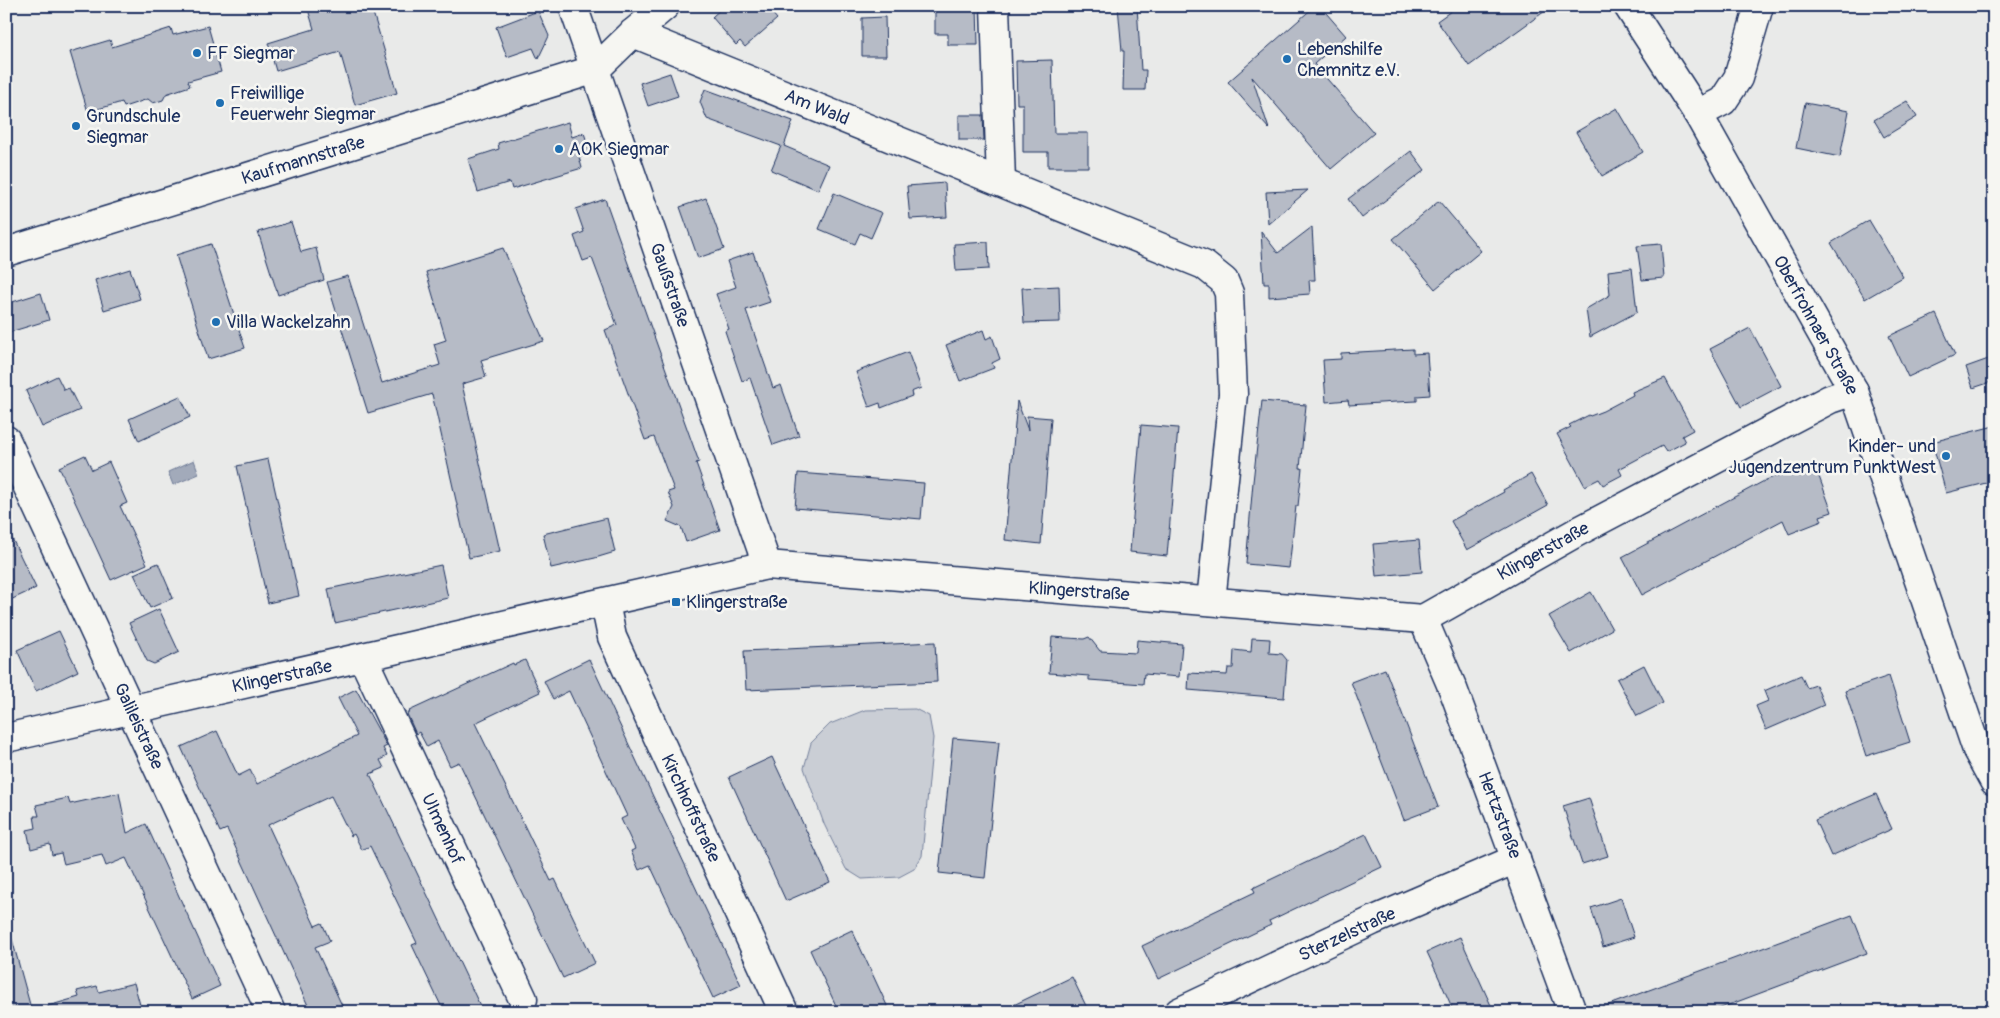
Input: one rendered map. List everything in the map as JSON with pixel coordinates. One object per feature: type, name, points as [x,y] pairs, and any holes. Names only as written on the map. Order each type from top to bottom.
[{"type":"street","name":"Gaußstraße","points":[[573,6],[767,565]]},
{"type":"street","name":"Kaufmannstraße","points":[[6,252],[596,69],[633,33],[665,6]]},
{"type":"street","points":[[995,6],[1001,182]]},
{"type":"street","name":"Oberfrohnaer Straße","points":[[1628,6],[1698,114],[1854,391],[1977,750],[1994,781]]},
{"type":"street","points":[[1698,114],[1723,101],[1738,78],[1759,6]]},
{"type":"street","name":"Am Wald","points":[[633,33],[1204,265],[1224,281],[1229,293],[1232,394],[1212,601]]},
{"type":"street","name":"Klingerstraße","points":[[6,738],[131,708],[363,658],[767,565],[1423,619],[1586,527],[1830,399],[1854,391]]},
{"type":"street","name":"Galileistraße","points":[[6,440],[271,1012]]},
{"type":"street","name":"Kirchhoffstraße","points":[[605,603],[612,637],[784,1012]]},
{"type":"street","name":"Hertzstraße","points":[[1423,619],[1453,689],[1572,1012]]},
{"type":"street","name":"Ulmenhof","points":[[363,658],[524,999]]},
{"type":"street","name":"Sterzelstraße","points":[[1179,1012],[1372,921],[1516,859]]},
{"type":"shaded area","points":[[915,709],[929,716],[933,738],[922,856],[914,869],[899,877],[862,879],[846,869],[824,824],[804,768],[811,743],[830,724],[865,710]]},
{"type":"water","points":[[194,460],[199,474],[173,485],[168,472]]},
{"type":"building","points":[[307,6],[371,6],[397,93],[355,105],[340,52],[276,71],[268,43],[314,29]]},
{"type":"building","points":[[724,6],[766,6],[777,19],[745,47],[740,41],[736,45],[712,17]]},
{"type":"building","points":[[935,6],[977,6],[978,45],[948,45],[948,34],[935,34]]},
{"type":"building","points":[[1118,6],[1137,6],[1141,70],[1146,70],[1145,90],[1123,90],[1124,51],[1122,51]]},
{"type":"building","points":[[1315,6],[1320,6],[1346,36],[1314,64],[1374,133],[1331,169],[1252,77],[1269,129],[1228,82]]},
{"type":"building","points":[[1458,6],[1552,6],[1469,66],[1437,21]]},
{"type":"building","points":[[538,11],[549,36],[538,59],[533,48],[507,57],[496,27]]},
{"type":"building","points":[[885,17],[886,56],[862,56],[862,18]]},
{"type":"building","points":[[208,26],[221,72],[188,81],[190,86],[166,94],[163,100],[153,103],[148,99],[124,107],[122,102],[88,112],[70,52],[110,40],[112,47],[171,28],[173,35]]},
{"type":"building","points":[[1052,60],[1054,133],[1088,133],[1088,167],[1048,167],[1048,152],[1023,152],[1023,104],[1017,104],[1016,61]]},
{"type":"building","points":[[670,73],[678,96],[648,106],[640,83]]},
{"type":"building","points":[[705,89],[793,121],[784,146],[829,165],[818,190],[771,170],[781,146],[707,119],[700,102]]},
{"type":"building","points":[[1907,101],[1917,117],[1884,137],[1874,120]]},
{"type":"building","points":[[1805,103],[1849,111],[1840,157],[1796,148]]},
{"type":"building","points":[[1617,108],[1643,152],[1602,176],[1576,132]]},
{"type":"building","points":[[959,115],[983,115],[984,140],[959,140]]},
{"type":"building","points":[[568,122],[572,137],[584,133],[590,151],[589,154],[579,157],[582,168],[512,189],[510,182],[478,192],[468,159],[499,149],[498,143]]},
{"type":"building","points":[[1411,151],[1425,170],[1362,218],[1348,199]]},
{"type":"building","points":[[945,183],[947,217],[910,219],[907,186]]},
{"type":"building","points":[[1308,190],[1268,224],[1266,192]]},
{"type":"building","points":[[834,193],[882,213],[871,238],[860,233],[855,244],[819,229]]},
{"type":"building","points":[[706,198],[724,249],[698,258],[680,207]]},
{"type":"building","points":[[605,199],[699,462],[696,463],[720,530],[686,542],[681,527],[667,521],[674,507],[668,492],[674,490],[654,437],[645,440],[605,330],[617,325],[592,258],[583,261],[574,236],[584,232],[576,209]]},
{"type":"building","points":[[1439,201],[1481,251],[1435,289],[1393,239]]},
{"type":"building","points":[[1869,220],[1903,277],[1865,299],[1831,243]]},
{"type":"building","points":[[291,222],[301,252],[316,248],[324,280],[278,295],[258,232]]},
{"type":"building","points":[[1312,227],[1315,280],[1309,280],[1310,294],[1269,297],[1269,284],[1264,284],[1261,231],[1278,253]]},
{"type":"building","points":[[988,242],[989,269],[956,271],[954,244]]},
{"type":"building","points":[[211,244],[245,348],[208,359],[176,255]]},
{"type":"building","points":[[1661,244],[1664,278],[1642,280],[1637,246]]},
{"type":"building","points":[[503,248],[544,341],[481,360],[486,377],[462,384],[500,551],[469,558],[432,394],[368,413],[327,282],[348,276],[382,383],[440,365],[434,344],[446,340],[426,272]]},
{"type":"building","points":[[753,252],[770,302],[746,310],[773,388],[781,385],[799,436],[773,445],[750,378],[742,381],[725,331],[729,329],[716,294],[736,287],[727,261]]},
{"type":"building","points":[[1632,268],[1637,312],[1590,337],[1586,309],[1610,295],[1608,271]]},
{"type":"building","points":[[130,269],[140,299],[104,310],[95,280]]},
{"type":"building","points":[[1059,286],[1060,322],[1024,323],[1022,288]]},
{"type":"building","points":[[41,293],[49,320],[10,332],[6,320],[6,304]]},
{"type":"building","points":[[1936,314],[1955,355],[1908,377],[1889,336]]},
{"type":"building","points":[[1750,328],[1781,386],[1741,407],[1710,349]]},
{"type":"building","points":[[983,330],[986,339],[992,336],[1000,359],[992,363],[994,368],[960,381],[946,345]]},
{"type":"building","points":[[1413,349],[1413,354],[1427,353],[1430,395],[1417,396],[1417,401],[1349,405],[1348,400],[1326,402],[1323,360],[1341,359],[1341,353]]},
{"type":"building","points":[[908,352],[921,388],[911,392],[912,396],[881,408],[880,403],[869,407],[856,372]]},
{"type":"building","points":[[1994,357],[1994,381],[1973,388],[1966,367]]},
{"type":"building","points":[[57,376],[64,390],[69,388],[80,410],[42,427],[26,391]]},
{"type":"building","points":[[1665,378],[1693,430],[1682,436],[1685,442],[1666,452],[1662,446],[1619,469],[1622,475],[1603,485],[1599,479],[1585,486],[1557,434],[1571,427],[1569,425],[1589,415],[1603,411],[1633,395],[1632,392]]},
{"type":"building","points":[[180,396],[190,417],[139,441],[129,419]]},
{"type":"building","points":[[1017,401],[1028,430],[1027,416],[1051,418],[1041,544],[1005,540]]},
{"type":"building","points":[[1262,401],[1306,405],[1300,468],[1302,468],[1289,568],[1246,564]]},
{"type":"building","points":[[1141,425],[1178,428],[1167,556],[1130,552]]},
{"type":"building","points":[[1994,426],[1994,481],[1946,493],[1932,442]]},
{"type":"building","points":[[85,455],[92,470],[109,462],[127,503],[120,506],[147,564],[111,580],[59,467]]},
{"type":"building","points":[[268,459],[299,596],[268,603],[237,466]]},
{"type":"building","points":[[1814,463],[1832,512],[1820,516],[1822,521],[1789,534],[1783,520],[1642,595],[1622,557],[1766,480]]},
{"type":"building","points":[[798,473],[924,483],[921,519],[795,508]]},
{"type":"building","points":[[1531,474],[1548,505],[1467,550],[1451,521],[1504,492],[1503,490]]},
{"type":"building","points":[[607,518],[615,552],[551,568],[543,534]]},
{"type":"building","points":[[6,526],[36,588],[6,602]]},
{"type":"building","points":[[1419,540],[1422,572],[1376,576],[1373,544]]},
{"type":"building","points":[[158,563],[173,598],[150,608],[134,574]]},
{"type":"building","points":[[441,565],[448,598],[335,623],[328,589]]},
{"type":"building","points":[[1591,592],[1612,629],[1571,653],[1549,616]]},
{"type":"building","points":[[159,609],[179,652],[154,664],[147,661],[129,623]]},
{"type":"building","points":[[59,631],[78,671],[36,691],[17,650]]},
{"type":"building","points":[[1052,637],[1084,639],[1089,637],[1100,651],[1136,653],[1137,640],[1182,644],[1179,677],[1144,674],[1143,684],[1089,680],[1089,676],[1049,673]]},
{"type":"building","points":[[1252,638],[1270,639],[1269,653],[1282,654],[1287,660],[1284,698],[1188,690],[1189,673],[1227,675],[1228,668],[1233,668],[1234,650],[1251,652]]},
{"type":"building","points":[[935,642],[937,682],[746,690],[744,651]]},
{"type":"building","points":[[589,659],[741,985],[713,998],[650,865],[639,870],[631,851],[635,849],[621,819],[627,816],[569,691],[553,699],[544,681]]},
{"type":"building","points":[[525,660],[540,692],[475,723],[551,881],[555,879],[595,963],[563,978],[459,762],[450,766],[438,741],[427,747],[419,732],[416,734],[407,714],[409,711],[513,663],[514,665]]},
{"type":"building","points":[[1644,665],[1663,703],[1637,716],[1617,679]]},
{"type":"building","points":[[1385,669],[1438,807],[1404,820],[1351,682]]},
{"type":"building","points":[[1801,675],[1807,688],[1816,685],[1824,705],[1766,730],[1756,706],[1768,701],[1764,691]]},
{"type":"building","points":[[1889,676],[1910,742],[1866,756],[1845,691]]},
{"type":"building","points":[[356,689],[387,746],[383,748],[387,756],[380,760],[384,768],[370,774],[483,1012],[444,1012],[412,945],[417,943],[370,846],[362,850],[354,834],[351,836],[331,796],[268,825],[315,926],[322,923],[330,941],[315,947],[345,1012],[311,1012],[227,829],[220,832],[181,747],[217,731],[238,776],[250,770],[257,784],[357,736],[338,698]]},
{"type":"building","points":[[953,738],[999,742],[985,878],[939,873]]},
{"type":"building","points":[[772,757],[830,882],[786,901],[729,777]]},
{"type":"building","points":[[119,793],[127,833],[146,824],[220,986],[192,999],[126,858],[106,866],[102,855],[64,864],[61,853],[52,855],[50,844],[31,849],[27,830],[36,828],[34,816],[39,816],[36,805],[68,798],[70,804]]},
{"type":"building","points":[[1876,794],[1892,829],[1831,856],[1815,820]]},
{"type":"building","points":[[1589,798],[1608,856],[1582,864],[1563,806]]},
{"type":"building","points":[[1366,834],[1382,867],[1269,921],[1271,925],[1158,979],[1142,946],[1255,892],[1253,888]]},
{"type":"building","points":[[1621,898],[1634,937],[1603,947],[1591,908]]},
{"type":"building","points":[[1852,915],[1867,953],[1710,1012],[1596,1012],[1595,1010]]},
{"type":"building","points":[[852,930],[890,1012],[839,1012],[810,950]]},
{"type":"building","points":[[1460,937],[1494,1012],[1454,1012],[1427,952]]},
{"type":"building","points":[[12,939],[32,1012],[6,1012],[6,940]]},
{"type":"building","points":[[1072,977],[1089,1012],[999,1012]]},
{"type":"building","points":[[134,983],[142,1012],[49,1012],[48,1006],[79,997],[77,991],[97,986],[99,992]]},
{"type":"place","name":"FF Siegmar","points":[[197,53]]},
{"type":"place","name":"Lebenshilfe Chemnitz e.V.","points":[[1287,59]]},
{"type":"place","name":"Freiwillige Feuerwehr Siegmar","points":[[220,103]]},
{"type":"place","name":"Grundschule Siegmar","points":[[76,126]]},
{"type":"place","name":"AOK Siegmar","points":[[559,149]]},
{"type":"place","name":"Villa Wackelzahn","points":[[216,322]]},
{"type":"place","name":"Kinder- und Jugendzentrum PunktWest","points":[[1946,456]]},
{"type":"place","name":"Klingerstraße","points":[[676,602]]}]
